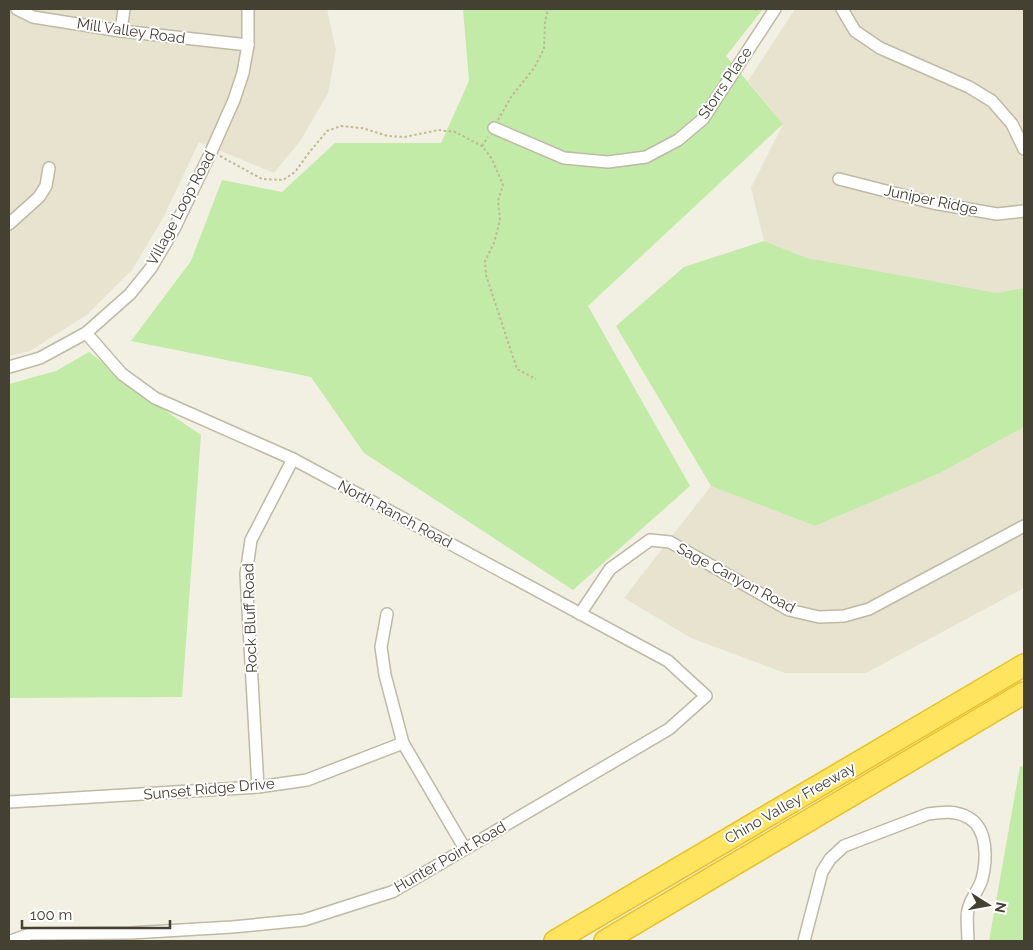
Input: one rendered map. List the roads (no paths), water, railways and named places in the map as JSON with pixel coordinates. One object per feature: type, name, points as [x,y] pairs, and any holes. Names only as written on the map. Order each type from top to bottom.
[{"type":"highway","name":"Chino Valley Freeway","points":[[555,941],[1024,666]]},
{"type":"highway","name":"Chino Valley Freeway","points":[[605,941],[1024,693]]},
{"type":"street","name":"Mill Valley Road","points":[[17,9],[33,16],[121,31],[248,46]]},
{"type":"street","points":[[121,31],[124,9]]},
{"type":"street","name":"Village Loop Road","points":[[9,367],[40,358],[86,333],[130,294],[151,268],[174,229],[211,152],[237,91],[243,73],[248,46],[248,9]]},
{"type":"street","name":"Storrs Place","points":[[494,128],[564,158],[608,162],[646,157],[678,140],[703,119],[775,9]]},
{"type":"street","points":[[842,9],[855,32],[880,48],[969,87],[992,101],[1012,124],[1024,150]]},
{"type":"street","points":[[9,224],[39,198],[46,186],[49,168]]},
{"type":"street","name":"Juniper Ridge","points":[[839,179],[933,203],[997,214],[1024,211]]},
{"type":"street","name":"North Ranch Road","points":[[86,333],[122,374],[154,398],[293,459],[668,661],[706,696]]},
{"type":"street","name":"Rock Bluff Road","points":[[258,787],[246,574],[250,540],[293,459]]},
{"type":"street","name":"Sage Canyon Road","points":[[580,614],[610,569],[650,540],[670,542],[789,610],[819,617],[844,616],[869,610],[1024,526]]},
{"type":"street","points":[[387,614],[382,647],[385,675],[403,743],[465,849]]},
{"type":"street","name":"Hunter Point Road","points":[[11,941],[30,934],[131,937],[304,920],[392,892],[670,729],[706,696]]},
{"type":"street","name":"Sunset Ridge Drive","points":[[9,802],[258,787],[307,780],[403,743]]},
{"type":"street","points":[[804,941],[822,872],[830,859],[844,846],[928,814],[941,812],[956,813],[970,818],[981,831],[985,847],[985,865],[982,880],[968,910],[968,941]]}]
